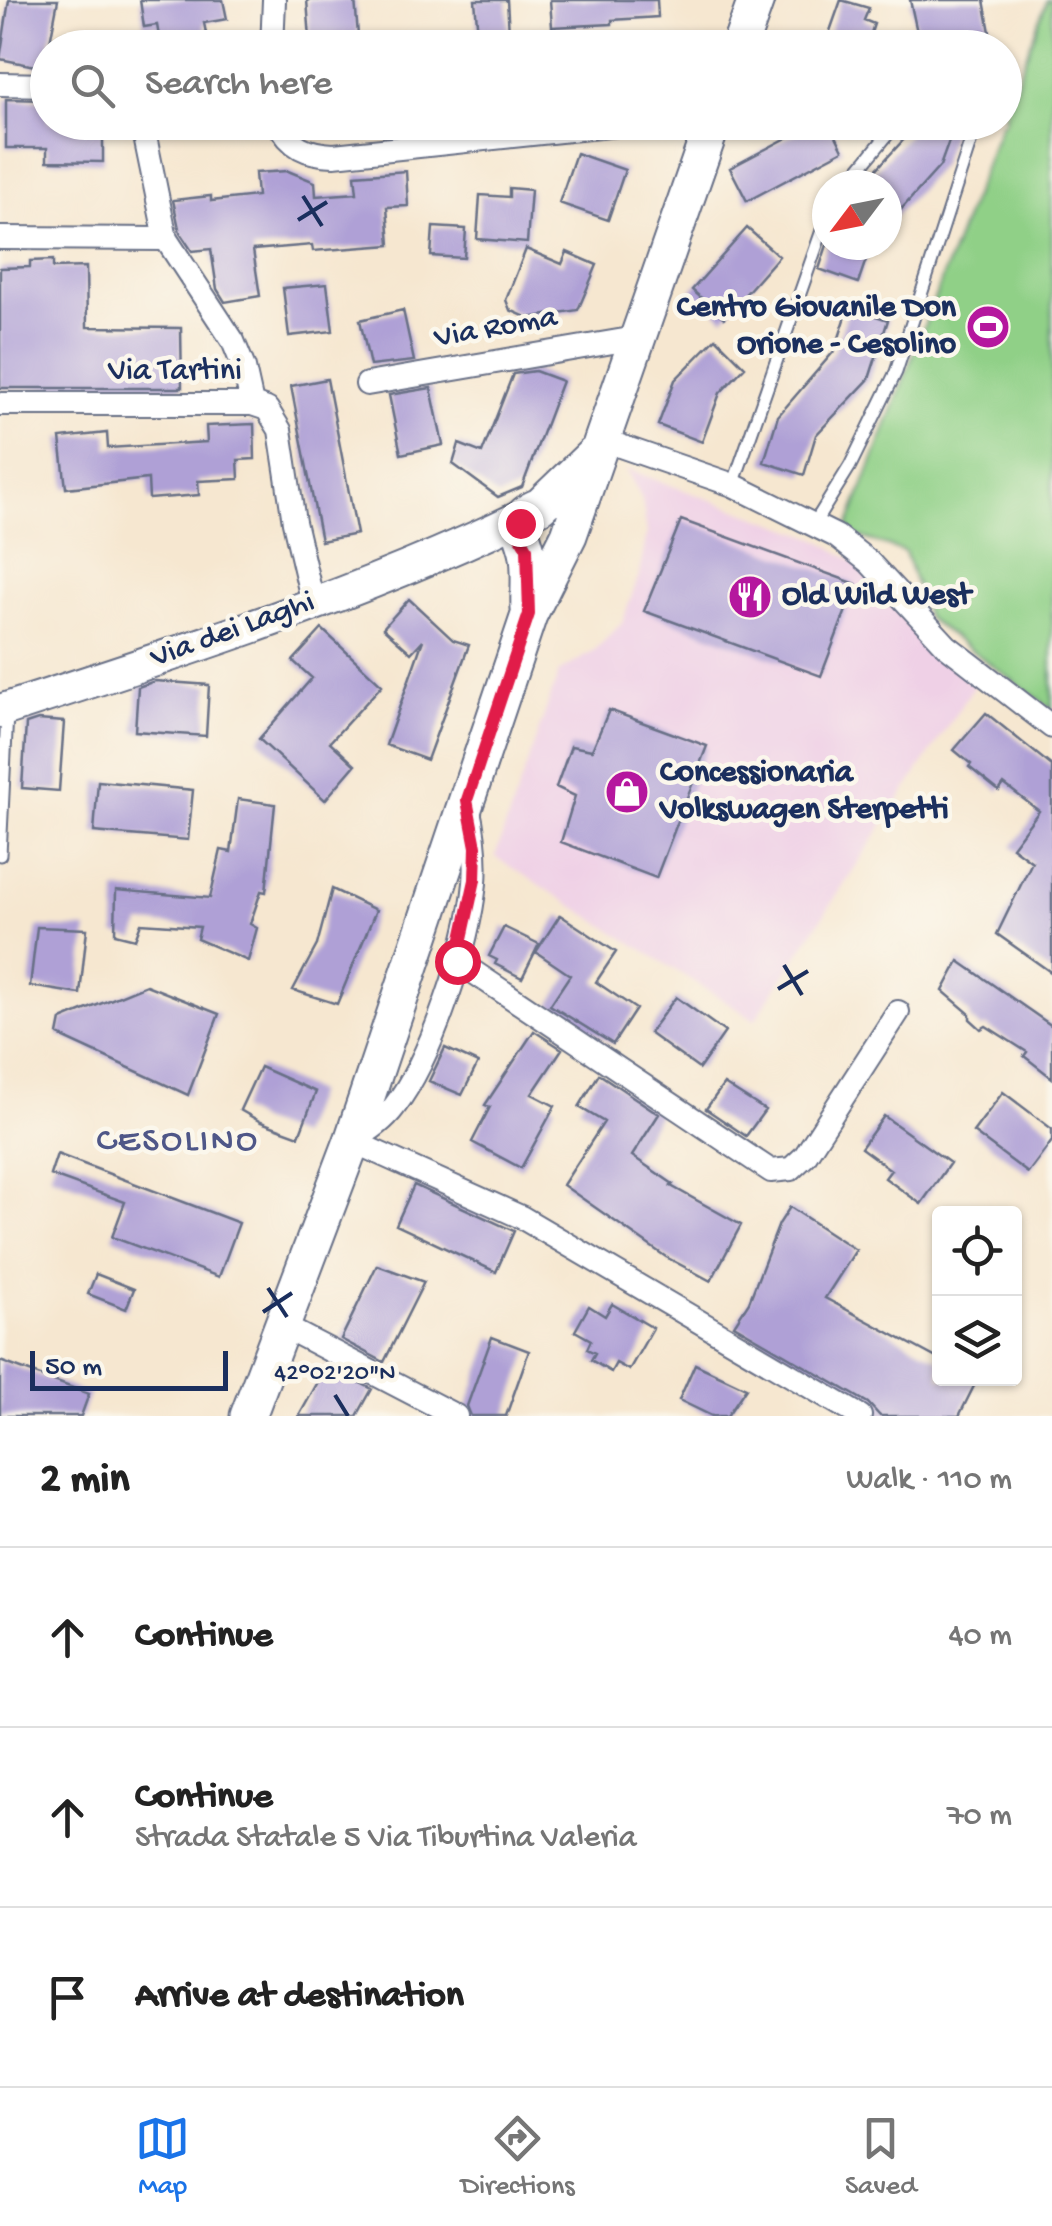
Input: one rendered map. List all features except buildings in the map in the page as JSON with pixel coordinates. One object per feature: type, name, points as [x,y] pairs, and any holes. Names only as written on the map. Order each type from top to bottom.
[{"type":"main road","points":[[746,30],[756,0]]},
{"type":"main road","points":[[248,1416],[352,1141],[529,614],[540,532],[598,446],[707,140]]},
{"type":"street","points":[[273,30],[274,0]]},
{"type":"street","points":[[0,84],[30,85]]},
{"type":"street","points":[[146,140],[166,238],[238,350],[252,404]]},
{"type":"street","points":[[290,140],[294,146],[312,153],[334,155],[476,140]]},
{"type":"street","points":[[0,238],[166,238]]},
{"type":"street","name":"Via Roma","points":[[367,384],[636,338]]},
{"type":"street","name":"Via Tartini","points":[[0,404],[252,404],[267,409],[280,430],[294,522],[313,603]]},
{"type":"street","points":[[598,446],[733,485],[814,524],[857,552],[947,646],[1052,728]]},
{"type":"street","name":"Via dei Laghi","points":[[3,710],[313,603],[464,545],[540,532]]},
{"type":"street","points":[[352,1141],[381,1122],[404,1093],[433,1035],[457,961],[475,880],[476,847],[467,800]]},
{"type":"street","points":[[457,961],[771,1171],[791,1169],[804,1156],[898,1012]]},
{"type":"street","points":[[352,1141],[521,1217],[860,1416]]},
{"type":"street","points":[[282,1326],[456,1416]]},
{"type":"lane","points":[[858,170],[883,140]]},
{"type":"lane","points":[[814,524],[850,466],[896,372],[968,140]]},
{"type":"lane","points":[[733,485],[812,259]]},
{"type":"lane","points":[[0,855],[3,710]]},
{"type":"shaded area","points":[[626,469],[818,539],[868,571],[916,636],[974,686],[755,1020],[495,857],[559,672],[593,652],[622,623],[639,575],[647,533],[642,499]]},
{"type":"green space","name":"Centro Giovanile Don Orione - Cesolino","points":[[1047,0],[1052,0],[1052,709],[927,618],[905,552],[846,532],[995,140],[1022,140],[1022,67]]},
{"type":"place","name":"Centro Giovanile Don Orione - Cesolino","points":[[988,327]]},
{"type":"place","name":"Old Wild West","points":[[750,597]]},
{"type":"place","name":"Concessionaria Volkswagen Sterpetti","points":[[627,792]]},
{"type":"district","name":"CESOLINO","points":[[178,1142]]},
{"type":"route","points":[[457,961],[475,880],[476,847],[467,800],[529,614],[527,548],[520,536],[520,523]]}]
